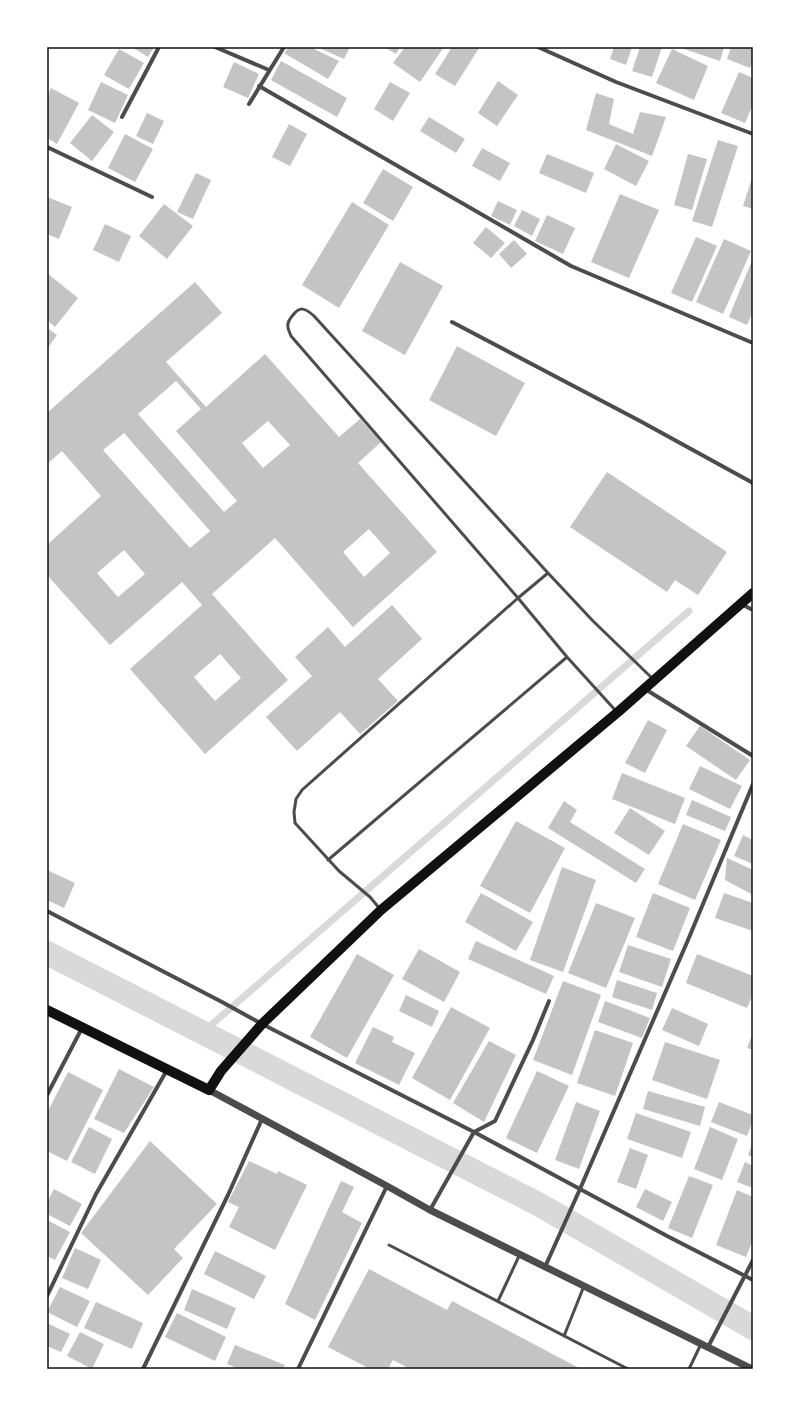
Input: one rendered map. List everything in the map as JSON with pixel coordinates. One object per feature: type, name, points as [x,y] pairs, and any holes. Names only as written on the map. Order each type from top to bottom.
[{"type":"main road","points":[[47,1010],[208,1090],[221,1071],[254,1032],[380,910],[618,712],[753,594]]},
{"type":"street","points":[[122,117],[159,47]]},
{"type":"street","points":[[215,47],[269,70]]},
{"type":"street","points":[[249,104],[284,47]]},
{"type":"street","points":[[538,47],[616,82],[753,134]]},
{"type":"street","points":[[259,86],[571,266],[753,343]]},
{"type":"street","points":[[47,147],[152,197]]},
{"type":"street","points":[[452,322],[753,482]]},
{"type":"street","points":[[741,604],[753,610]]},
{"type":"street","points":[[645,689],[753,756]]},
{"type":"street","points":[[545,1267],[684,948],[753,784]]},
{"type":"street","points":[[47,911],[262,1024],[474,1132],[753,1280]]},
{"type":"street","points":[[430,1210],[474,1132],[495,1121],[533,1040],[549,1001]]},
{"type":"street","points":[[47,1095],[83,1027]]},
{"type":"street","points":[[47,1296],[96,1194],[167,1070]]},
{"type":"street","points":[[208,1090],[430,1210],[752,1369]]},
{"type":"street","points":[[143,1369],[228,1195],[262,1119]]},
{"type":"street","points":[[298,1369],[387,1186]]},
{"type":"street","points":[[705,1346],[718,1328],[753,1260]]},
{"type":"lane","points":[[618,712],[584,677],[518,598],[292,336],[288,328],[288,321],[300,308],[308,311],[314,316],[548,573],[593,621],[654,680]]},
{"type":"lane","points":[[380,910],[370,897],[328,860],[295,823],[294,812],[296,799],[302,790],[548,573]]},
{"type":"lane","points":[[328,860],[567,657]]},
{"type":"lane","points":[[389,1245],[628,1369]]},
{"type":"lane","points":[[498,1301],[520,1254]]},
{"type":"lane","points":[[564,1336],[584,1286]]},
{"type":"lane","points":[[690,1369],[705,1346]]},
{"type":"building","points":[[132,47],[154,47],[148,57]]},
{"type":"building","points":[[289,47],[310,47],[339,61],[328,79],[284,53]]},
{"type":"building","points":[[317,47],[350,47],[344,59]]},
{"type":"building","points":[[384,47],[400,47],[396,54]]},
{"type":"building","points":[[405,47],[444,47],[420,82],[393,63]]},
{"type":"building","points":[[452,47],[479,48],[455,86],[435,74]]},
{"type":"building","points":[[614,47],[632,47],[626,65],[610,59]]},
{"type":"building","points":[[640,47],[662,47],[652,77],[632,71]]},
{"type":"building","points":[[678,47],[724,47],[720,61]]},
{"type":"building","points":[[731,47],[753,47],[753,61],[750,68],[727,59]]},
{"type":"building","points":[[119,49],[144,63],[129,89],[104,75]]},
{"type":"building","points":[[672,49],[708,66],[694,100],[656,83]]},
{"type":"building","points":[[281,61],[347,98],[337,117],[271,80]]},
{"type":"building","points":[[234,62],[259,74],[248,98],[223,87]]},
{"type":"building","points":[[739,72],[753,78],[753,104],[745,123],[721,113]]},
{"type":"building","points":[[498,81],[518,95],[497,126],[478,113]]},
{"type":"building","points":[[101,82],[128,95],[115,123],[88,110]]},
{"type":"building","points":[[390,82],[410,93],[393,121],[374,109]]},
{"type":"building","points":[[51,88],[79,103],[57,144],[47,138],[47,97]]},
{"type":"building","points":[[596,93],[614,99],[609,124],[633,134],[640,112],[666,117],[652,156],[586,130]]},
{"type":"building","points":[[147,113],[164,121],[153,144],[136,136]]},
{"type":"building","points":[[92,115],[114,132],[92,161],[70,143]]},
{"type":"building","points":[[429,117],[465,139],[456,153],[420,131]]},
{"type":"building","points":[[289,124],[307,134],[290,166],[272,157]]},
{"type":"building","points":[[125,134],[153,149],[135,182],[108,168]]},
{"type":"building","points":[[718,140],[738,146],[712,227],[692,221]]},
{"type":"building","points":[[616,144],[649,161],[636,186],[604,169]]},
{"type":"building","points":[[482,148],[510,163],[500,181],[472,166]]},
{"type":"building","points":[[547,154],[594,173],[586,193],[539,173]]},
{"type":"building","points":[[688,154],[707,159],[692,210],[674,205]]},
{"type":"building","points":[[383,169],[413,187],[393,221],[363,203]]},
{"type":"building","points":[[196,173],[211,180],[193,219],[177,212]]},
{"type":"building","points":[[753,175],[753,209],[743,206]]},
{"type":"building","points":[[620,194],[659,210],[629,278],[591,262]]},
{"type":"building","points":[[47,197],[72,207],[59,239],[47,234]]},
{"type":"building","points":[[498,201],[517,210],[510,225],[491,216]]},
{"type":"building","points":[[352,202],[389,225],[339,308],[302,285]]},
{"type":"building","points":[[164,204],[193,226],[167,259],[139,236]]},
{"type":"building","points":[[522,210],[540,219],[532,236],[514,226]]},
{"type":"building","points":[[547,215],[575,228],[563,254],[535,241]]},
{"type":"building","points":[[105,224],[131,236],[119,262],[93,250]]},
{"type":"building","points":[[486,227],[505,243],[491,258],[473,243]]},
{"type":"building","points":[[696,237],[717,246],[692,302],[671,293]]},
{"type":"building","points":[[724,239],[751,251],[723,314],[696,302]]},
{"type":"building","points":[[514,240],[527,254],[511,268],[499,254]]},
{"type":"building","points":[[753,258],[753,311],[747,325],[729,317]]},
{"type":"building","points":[[400,262],[443,286],[405,355],[362,331]]},
{"type":"building","points":[[47,273],[78,298],[55,327],[47,320]]},
{"type":"building","points":[[195,282],[222,313],[166,362],[206,407],[265,354],[339,437],[360,419],[381,442],[358,463],[437,552],[353,627],[275,538],[212,594],[288,680],[205,754],[130,669],[202,605],[182,582],[110,645],[47,575],[47,545],[101,496],[62,451],[47,464],[47,413]],"holes":[[[176,381],[201,409],[176,431],[237,501],[224,512],[138,414]],[[268,421],[290,445],[263,468],[242,443]],[[124,433],[210,531],[190,548],[103,450]],[[369,529],[390,553],[364,577],[343,552]],[[124,550],[145,574],[118,597],[97,573]],[[220,654],[241,678],[215,701],[194,677]]]},
{"type":"building","points":[[47,328],[57,335],[47,349]]},
{"type":"building","points":[[457,346],[525,383],[496,436],[429,400]]},
{"type":"building","points":[[607,472],[727,552],[698,595],[675,580],[667,592],[570,527]]},
{"type":"building","points":[[392,605],[422,639],[378,679],[398,701],[360,734],[340,712],[297,751],[266,717],[312,676],[295,657],[328,627],[345,647]]},
{"type":"building","points":[[648,720],[667,730],[645,773],[625,763]]},
{"type":"building","points":[[700,726],[750,760],[736,780],[686,746]]},
{"type":"building","points":[[700,766],[742,786],[730,809],[689,789]]},
{"type":"building","points":[[622,773],[685,798],[675,824],[612,799]]},
{"type":"building","points":[[692,800],[731,817],[725,831],[686,815]]},
{"type":"building","points":[[564,801],[577,810],[570,822],[645,869],[636,883],[548,828]]},
{"type":"building","points":[[630,808],[665,831],[649,855],[614,833]]},
{"type":"building","points":[[516,821],[565,848],[530,913],[480,886]]},
{"type":"building","points":[[683,824],[721,840],[695,900],[658,884]]},
{"type":"building","points":[[743,835],[753,840],[753,864],[734,856]]},
{"type":"building","points":[[727,858],[753,870],[753,895],[725,880]]},
{"type":"building","points":[[562,867],[596,880],[563,972],[530,960]]},
{"type":"building","points":[[47,870],[75,883],[64,908],[47,900]]},
{"type":"building","points":[[481,893],[533,922],[516,951],[465,922]]},
{"type":"building","points":[[653,893],[690,908],[673,951],[636,937]]},
{"type":"building","points":[[724,893],[753,903],[753,931],[715,918]]},
{"type":"building","points":[[596,903],[635,918],[606,988],[568,973]]},
{"type":"building","points":[[476,941],[554,976],[546,994],[468,959]]},
{"type":"building","points":[[628,945],[671,959],[662,987],[619,972]]},
{"type":"building","points":[[419,949],[460,972],[444,1002],[402,979]]},
{"type":"building","points":[[357,954],[394,975],[347,1058],[310,1037]]},
{"type":"building","points":[[697,954],[753,976],[753,994],[747,1008],[686,983]]},
{"type":"building","points":[[617,980],[657,993],[652,1010],[612,997]]},
{"type":"building","points":[[563,981],[601,995],[572,1075],[533,1060]]},
{"type":"building","points":[[406,995],[439,1011],[432,1027],[399,1011]]},
{"type":"building","points":[[605,1001],[650,1018],[642,1038],[598,1022]]},
{"type":"building","points":[[451,1007],[490,1028],[450,1100],[412,1078]]},
{"type":"building","points":[[672,1008],[708,1024],[699,1046],[662,1030]]},
{"type":"building","points":[[373,1027],[394,1037],[392,1042],[415,1053],[399,1085],[355,1063]]},
{"type":"building","points":[[595,1030],[633,1043],[615,1096],[577,1083]]},
{"type":"building","points":[[753,1033],[753,1050],[747,1048]]},
{"type":"building","points":[[489,1041],[516,1055],[484,1122],[453,1103]]},
{"type":"building","points":[[665,1042],[720,1060],[707,1099],[652,1080]]},
{"type":"building","points":[[119,1069],[154,1087],[124,1133],[94,1119]]},
{"type":"building","points":[[537,1071],[569,1086],[537,1153],[506,1138]]},
{"type":"building","points":[[68,1072],[103,1090],[67,1161],[47,1151],[47,1113]]},
{"type":"building","points":[[648,1091],[705,1107],[700,1126],[643,1109]]},
{"type":"building","points":[[576,1102],[600,1111],[579,1169],[555,1160]]},
{"type":"building","points":[[719,1102],[753,1115],[753,1120],[747,1136],[711,1122]]},
{"type":"building","points":[[636,1113],[691,1132],[682,1158],[627,1139]]},
{"type":"building","points":[[89,1127],[112,1139],[95,1174],[71,1162]]},
{"type":"building","points":[[710,1127],[738,1139],[722,1180],[694,1169]]},
{"type":"building","points":[[150,1141],[217,1204],[174,1249],[183,1258],[148,1295],[81,1233]]},
{"type":"building","points":[[753,1142],[753,1157],[748,1155]]},
{"type":"building","points":[[630,1148],[648,1155],[636,1189],[617,1182]]},
{"type":"building","points":[[249,1161],[277,1174],[278,1171],[307,1185],[275,1250],[229,1227],[239,1207],[228,1202]]},
{"type":"building","points":[[745,1162],[753,1166],[753,1188],[737,1182]]},
{"type":"building","points":[[689,1176],[713,1185],[692,1238],[668,1228]]},
{"type":"building","points":[[341,1181],[354,1187],[342,1212],[362,1223],[315,1320],[285,1304]]},
{"type":"building","points":[[54,1189],[82,1204],[70,1226],[47,1214],[47,1202]]},
{"type":"building","points":[[645,1189],[672,1202],[663,1221],[636,1207]]},
{"type":"building","points":[[737,1190],[753,1197],[753,1239],[746,1257],[716,1245]]},
{"type":"building","points":[[47,1220],[70,1232],[55,1260],[47,1256]]},
{"type":"building","points":[[75,1248],[101,1260],[88,1289],[62,1278]]},
{"type":"building","points":[[215,1251],[266,1276],[254,1299],[204,1274]]},
{"type":"building","points":[[369,1269],[447,1310],[452,1301],[581,1369],[410,1369],[393,1360],[388,1369],[370,1369],[328,1347]]},
{"type":"building","points":[[60,1287],[90,1301],[77,1327],[47,1312]]},
{"type":"building","points":[[192,1289],[236,1308],[227,1329],[184,1310]]},
{"type":"building","points":[[96,1302],[143,1323],[132,1349],[84,1328]]},
{"type":"building","points":[[177,1313],[226,1337],[215,1361],[165,1337]]},
{"type":"building","points":[[47,1323],[70,1334],[61,1352],[47,1346]]},
{"type":"building","points":[[80,1332],[104,1344],[92,1369],[67,1356]]},
{"type":"building","points":[[235,1345],[285,1365],[283,1369],[239,1369],[227,1364]]},
{"type":"waterway","points":[[203,1032],[689,611]]},
{"type":"waterway","points":[[47,953],[540,1205],[753,1328]]}]
